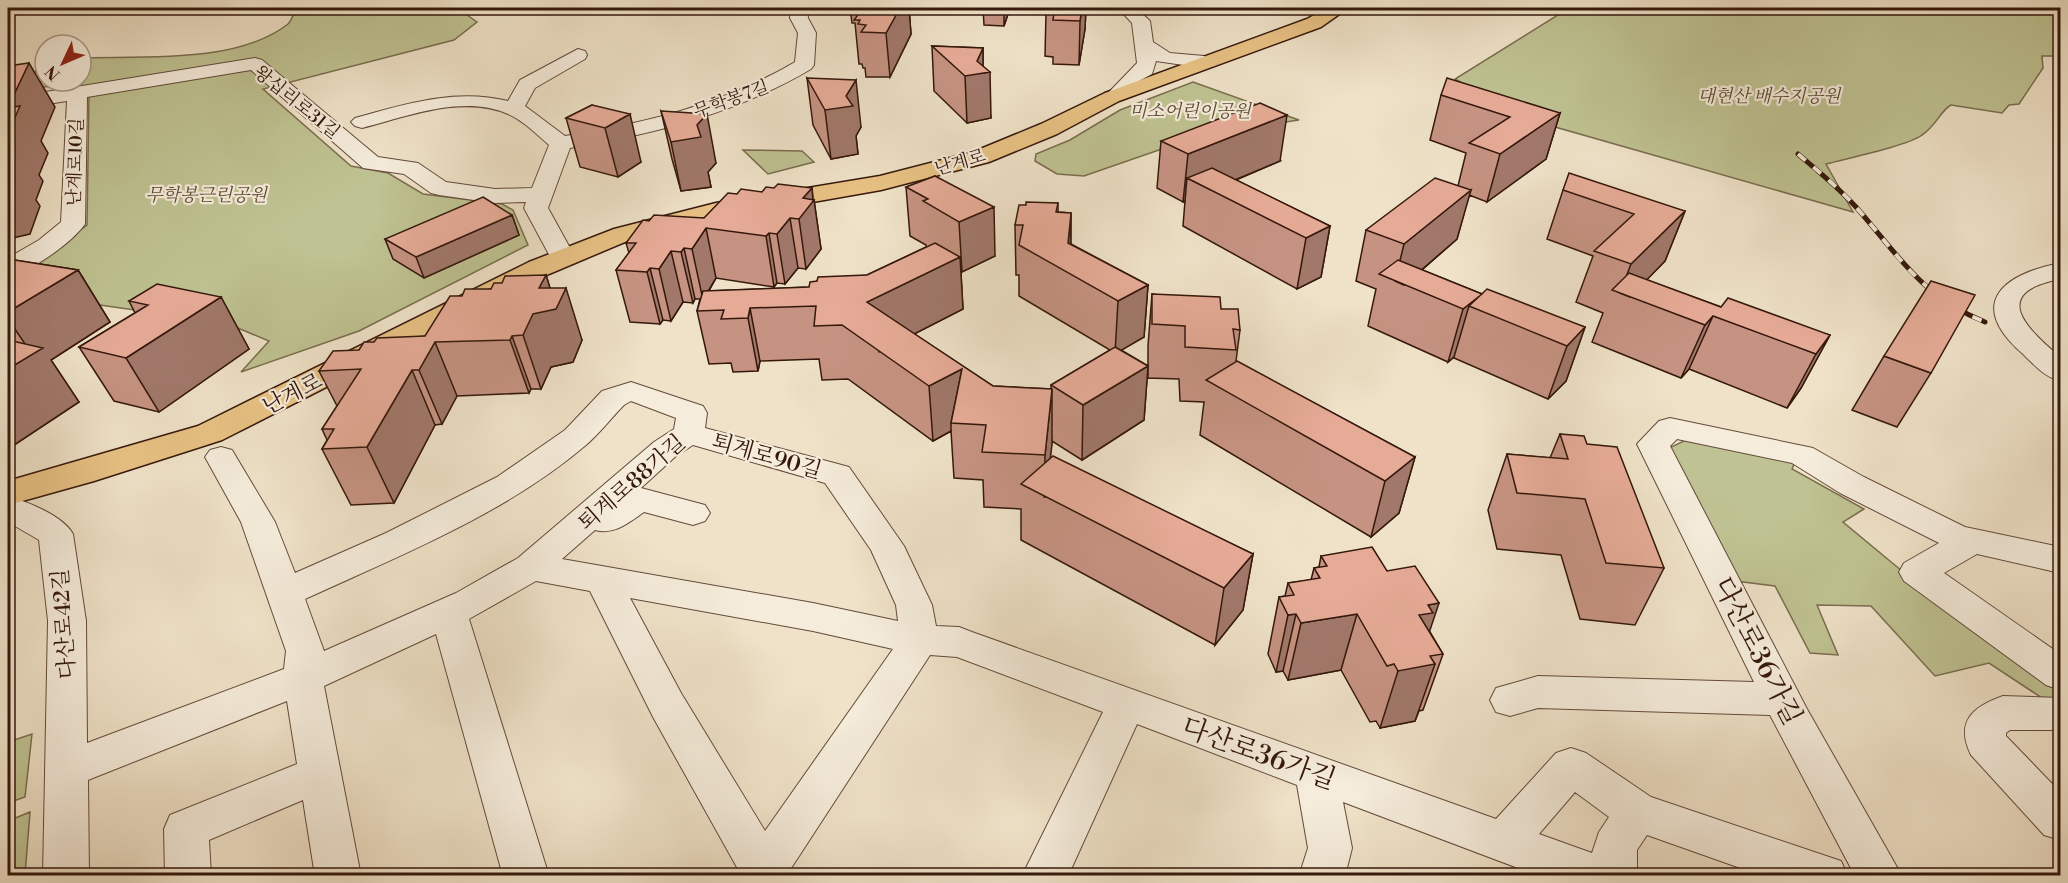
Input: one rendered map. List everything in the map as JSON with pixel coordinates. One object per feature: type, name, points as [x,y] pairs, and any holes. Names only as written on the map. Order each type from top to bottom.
[{"type":"main road","name":"난계로","points":[[8,493],[82,473],[210,433],[562,257],[623,234],[716,211],[881,183],[981,157],[1049,129],[1117,95],[1314,23],[1338,8]]},
{"type":"street","name":"무학봉7길","points":[[561,143],[607,135],[723,105],[780,81],[804,65],[807,33],[799,18],[799,8]]},
{"type":"street","points":[[1117,95],[1132,77],[1145,70],[1145,45],[1141,21],[1126,8]]},
{"type":"street","points":[[1145,45],[1165,58],[1204,62]]},
{"type":"street","points":[[514,108],[527,84],[578,55]]},
{"type":"street","name":"왕십리로31길","points":[[93,89],[255,64],[371,163],[410,168],[439,188],[495,196],[538,195]]},
{"type":"street","name":"왕십리로31길","points":[[8,104],[71,93]]},
{"type":"street","name":"난계로10길","points":[[8,269],[48,245],[73,224],[77,93]]},
{"type":"street","points":[[362,122],[422,105],[466,101],[514,108],[561,143],[538,195],[536,208],[562,257]]},
{"type":"street","points":[[2061,271],[2033,277],[2012,291],[2007,314],[2013,328],[2061,372]]},
{"type":"street","points":[[2027,341],[2061,341]]},
{"type":"street","name":"퇴계로88가길","points":[[285,593],[398,542],[509,485],[576,436],[613,398],[632,391],[692,413],[690,434],[665,449],[540,568]]},
{"type":"street","name":"다산로36가길","points":[[1880,876],[1863,850],[1782,699],[1653,444],[1670,428],[1802,455],[1852,485],[1956,537],[1972,541]]},
{"type":"street","name":"퇴계로90길","points":[[690,434],[837,475],[887,546],[914,605],[920,640]]},
{"type":"street","points":[[221,457],[258,522],[305,651],[303,678],[338,876]]},
{"type":"street","name":"퇴계로88가길","points":[[303,678],[540,568],[639,500],[693,513]]},
{"type":"street","name":"다산로42길","points":[[8,508],[56,534],[67,621],[66,876]]},
{"type":"street","points":[[2061,560],[1972,541],[1917,572],[2061,674]]},
{"type":"street","points":[[540,568],[602,579],[813,617],[920,640],[762,873],[667,705],[602,579]]},
{"type":"street","points":[[448,612],[526,876]]},
{"type":"street","name":"다산로36가길","points":[[920,640],[959,642],[1597,876]]},
{"type":"street","points":[[68,769],[303,678]]},
{"type":"street","points":[[1510,700],[1538,692],[1782,699]]},
{"type":"street","points":[[1045,876],[1127,704]]},
{"type":"street","points":[[2061,714],[2003,713],[1985,725],[1986,743],[2061,821]]},
{"type":"street","points":[[1504,842],[1571,766],[1637,812],[1825,876]]},
{"type":"street","points":[[188,876],[186,829],[320,774]]},
{"type":"street","points":[[1317,775],[1330,848],[1322,876]]},
{"type":"street","points":[[1614,876],[1615,846],[1637,812]]},
{"type":"green space","name":"무학봉근린공원","points":[[296,8],[457,8],[477,22],[454,40],[263,89],[351,166],[388,173],[423,194],[502,204],[513,210],[528,245],[359,331],[241,372],[269,341],[202,313],[135,310],[79,302],[83,277],[32,265],[87,225],[89,94],[87,93],[93,93],[93,58],[160,57],[216,52],[243,46],[267,37],[288,24]]},
{"type":"green space","name":"대현산 배수지공원","points":[[1569,8],[2060,8],[2060,56],[2042,56],[2043,68],[2019,104],[2009,105],[2002,113],[1951,105],[1927,131],[1914,139],[1826,164],[1853,212],[1520,117],[1455,79]]},
{"type":"green space","name":"무학봉근린공원","points":[[33,72],[33,87],[8,88],[8,81]]},
{"type":"green space","name":"미소어린이공원","points":[[1193,82],[1299,120],[1205,134],[1084,176],[1057,174],[1035,161],[1036,154],[1070,140],[1120,110]]},
{"type":"green space","points":[[743,150],[802,151],[814,162],[768,174]]},
{"type":"green space","points":[[1688,439],[1795,462],[1792,469],[1864,509],[1843,522],[1908,576],[2060,686],[2060,703],[2048,702],[1989,663],[1935,676],[1871,606],[1817,605],[1838,655],[1810,653],[1775,586],[1735,581],[1665,450]]},
{"type":"green space","points":[[32,734],[25,797],[8,803],[8,742]]},
{"type":"green space","points":[[30,812],[25,875],[8,875],[8,821]]},
{"type":"building","points":[[863,8],[900,8],[886,33],[861,32],[866,25],[858,24],[860,20],[854,20]]},
{"type":"building","points":[[1047,8],[1082,8],[1080,21],[1053,20],[1054,13],[1046,13]]},
{"type":"building","points":[[932,46],[983,48],[977,61],[990,72],[965,76]]},
{"type":"building","points":[[29,63],[8,107],[8,66]]},
{"type":"building","points":[[807,78],[856,80],[846,96],[853,106],[825,110]]},
{"type":"building","points":[[1447,78],[1560,113],[1500,154],[1469,143],[1510,117],[1441,95]]},
{"type":"building","points":[[1260,103],[1287,115],[1188,154],[1161,141]]},
{"type":"building","points":[[592,105],[630,114],[605,128],[566,118]]},
{"type":"building","points":[[20,106],[8,133],[8,108]]},
{"type":"building","points":[[661,111],[707,114],[697,125],[701,137],[671,142]]},
{"type":"building","points":[[14,134],[8,149],[8,135]]},
{"type":"building","points":[[1212,168],[1330,226],[1306,238],[1187,178]]},
{"type":"building","points":[[1569,173],[1685,211],[1631,264],[1594,251],[1634,214],[1563,190]]},
{"type":"building","points":[[935,176],[994,207],[959,222],[923,201],[928,199],[906,187]]},
{"type":"building","points":[[1435,178],[1471,190],[1404,244],[1366,230]]},
{"type":"building","points":[[778,184],[812,188],[803,198],[814,200],[799,219],[790,218],[777,234],[769,233],[766,236],[706,228],[692,249],[684,248],[681,252],[671,251],[659,269],[650,268],[647,272],[616,270],[636,243],[626,243],[643,220],[649,221],[654,215],[704,218],[728,193],[737,194],[741,189],[762,192],[766,187],[774,188]]},
{"type":"building","points":[[483,197],[512,215],[416,257],[385,239]]},
{"type":"building","points":[[1026,202],[1058,203],[1056,212],[1071,213],[1068,243],[1148,285],[1118,301],[1019,245],[1023,225],[1015,225],[1019,205],[1026,205]]},
{"type":"building","points":[[935,243],[960,257],[867,302],[993,386],[1052,389],[1045,455],[982,452],[986,425],[951,423],[962,369],[929,386],[842,325],[814,326],[816,306],[750,308],[748,318],[721,319],[724,310],[697,311],[703,291],[809,287],[810,282],[817,281],[818,277],[867,275]]},
{"type":"building","points":[[8,259],[78,270],[8,312]]},
{"type":"building","points":[[1398,260],[1482,294],[1463,309],[1379,274]]},
{"type":"building","points":[[1629,273],[1721,307],[1728,298],[1830,335],[1816,354],[1713,316],[1705,325],[1612,290]]},
{"type":"building","points":[[546,275],[539,288],[566,288],[556,309],[533,314],[523,335],[512,336],[510,340],[435,342],[419,370],[412,370],[367,447],[322,449],[334,429],[322,429],[361,369],[319,371],[333,351],[359,350],[364,342],[374,342],[377,338],[425,336],[450,296],[462,296],[465,289],[491,289],[494,283],[502,283],[505,276]]},
{"type":"building","points":[[1931,281],[1975,295],[1931,373],[1884,356]]},
{"type":"building","points":[[157,284],[221,297],[126,358],[79,347],[148,305],[129,301]]},
{"type":"building","points":[[1487,289],[1585,327],[1567,346],[1469,306]]},
{"type":"building","points":[[1152,294],[1220,297],[1221,309],[1238,309],[1240,330],[1233,329],[1236,350],[1185,347],[1185,326],[1152,324]]},
{"type":"building","points":[[8,340],[43,348],[8,369]]},
{"type":"building","points":[[1115,347],[1148,366],[1083,405],[1051,385]]},
{"type":"building","points":[[1237,361],[1415,457],[1385,481],[1206,380]]},
{"type":"building","points":[[1560,434],[1584,436],[1587,444],[1617,447],[1664,568],[1606,563],[1585,499],[1517,493],[1507,454],[1568,459]]},
{"type":"building","points":[[1053,456],[1253,554],[1224,588],[1021,484]]},
{"type":"building","points":[[1372,547],[1387,571],[1415,566],[1439,603],[1428,605],[1433,613],[1419,615],[1443,654],[1430,656],[1435,664],[1398,671],[1394,664],[1387,666],[1357,614],[1301,623],[1296,614],[1288,615],[1279,597],[1294,595],[1288,583],[1320,578],[1314,568],[1327,566],[1321,556]]},
{"type":"railway","points":[[1798,154],[1856,207],[1927,287],[1963,312],[1985,322]]}]
